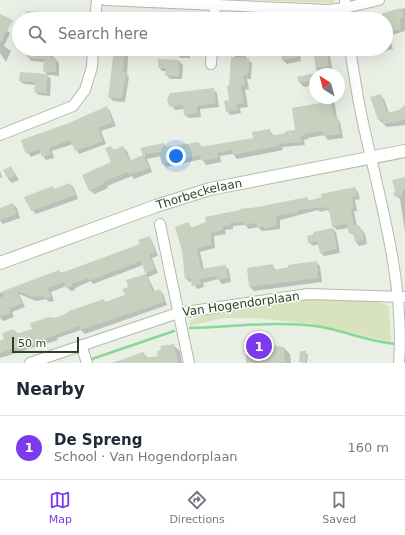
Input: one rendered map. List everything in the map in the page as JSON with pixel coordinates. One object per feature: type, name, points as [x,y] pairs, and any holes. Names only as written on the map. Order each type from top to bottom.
[{"type":"main road","name":"Thorbeckelaan","points":[[0,264],[156,206],[210,189],[405,151]]},
{"type":"street","points":[[96,12],[97,0]]},
{"type":"street","points":[[105,0],[328,10],[345,4],[379,0]]},
{"type":"street","points":[[214,12],[215,5]]},
{"type":"street","points":[[0,135],[73,106],[85,90],[92,67],[93,56]]},
{"type":"street","points":[[211,64],[212,56]]},
{"type":"street","points":[[351,56],[361,117],[401,297],[400,361]]},
{"type":"street","points":[[160,224],[189,363]]},
{"type":"street","name":"Van Hogendorplaan","points":[[30,363],[178,313],[308,294],[401,297]]},
{"type":"street","points":[[81,345],[87,363]]},
{"type":"green space","points":[[246,0],[335,0],[333,3]]},
{"type":"green space","points":[[331,298],[379,299],[379,302],[389,306],[391,342],[312,324],[254,318],[223,318],[189,326],[190,321],[220,310],[258,304]]},
{"type":"building","points":[[401,8],[404,18],[400,19],[401,29],[393,31],[393,12],[387,12]]},
{"type":"building","points":[[0,14],[12,20],[12,22],[0,44]]},
{"type":"building","points":[[27,56],[51,56],[51,58],[56,58],[56,72],[43,72],[44,59],[27,58]]},
{"type":"building","points":[[113,56],[124,56],[123,72],[126,72],[122,98],[108,98]]},
{"type":"building","points":[[281,56],[298,56],[298,57],[282,60]]},
{"type":"building","points":[[314,56],[327,56],[329,66],[316,68]]},
{"type":"building","points":[[231,57],[249,58],[249,68],[247,75],[243,75],[245,85],[241,86],[244,103],[237,104],[238,110],[226,112],[224,101],[229,100],[227,86],[229,86]]},
{"type":"building","points":[[158,59],[179,60],[179,76],[165,75],[166,68],[158,68]]},
{"type":"building","points":[[20,72],[48,74],[46,93],[34,92],[35,82],[19,81]]},
{"type":"building","points":[[309,74],[309,81],[299,83],[297,77]]},
{"type":"building","points":[[214,88],[216,103],[197,106],[198,113],[184,115],[183,105],[170,107],[167,101],[170,93]]},
{"type":"building","points":[[381,94],[387,113],[399,110],[405,105],[405,119],[394,123],[383,124],[382,119],[378,120],[370,97]]},
{"type":"building","points":[[318,104],[331,104],[334,117],[337,117],[340,134],[323,136],[322,131],[304,134],[305,135],[300,136],[302,142],[279,144],[279,146],[233,155],[232,150],[217,153],[218,158],[202,161],[200,155],[162,164],[160,152],[144,155],[149,168],[129,175],[128,172],[104,182],[104,184],[89,191],[82,175],[111,162],[105,148],[111,146],[113,150],[123,146],[129,161],[143,155],[140,148],[164,143],[165,147],[199,142],[200,147],[253,138],[252,132],[270,129],[271,136],[286,133],[286,131],[295,130],[292,108]]},
{"type":"building","points":[[107,106],[113,122],[98,128],[103,141],[75,151],[70,140],[49,148],[51,154],[42,157],[39,149],[27,154],[25,152],[21,140],[69,123]]},
{"type":"building","points":[[11,166],[15,176],[8,179],[3,170]]},
{"type":"building","points":[[405,177],[405,190],[403,190],[401,197],[393,195],[395,190],[392,180]]},
{"type":"building","points":[[70,183],[75,195],[31,211],[24,197],[53,186],[54,189]]},
{"type":"building","points":[[355,187],[357,196],[352,197],[354,207],[351,208],[354,226],[359,225],[360,229],[362,229],[364,240],[355,242],[353,233],[349,234],[347,224],[332,227],[329,208],[325,209],[324,207],[297,210],[298,212],[276,216],[277,226],[264,229],[264,227],[257,228],[256,223],[244,225],[243,221],[230,223],[230,225],[222,227],[223,230],[211,233],[211,245],[197,248],[201,269],[226,265],[228,278],[217,280],[216,276],[200,279],[201,284],[192,286],[190,277],[185,279],[182,251],[175,227],[188,222],[190,228],[206,222],[205,217],[240,210],[239,209],[258,207],[307,197],[308,201],[322,197],[321,194]]},
{"type":"building","points":[[13,203],[17,214],[0,220],[0,208]]},
{"type":"building","points":[[333,228],[337,249],[320,253],[317,241],[308,243],[307,236],[314,234],[313,232]]},
{"type":"building","points":[[149,236],[155,252],[149,254],[155,269],[145,273],[141,261],[89,281],[88,278],[66,288],[64,282],[48,288],[51,297],[45,299],[43,295],[32,297],[17,291],[22,304],[9,308],[11,313],[0,317],[0,298],[4,296],[3,291],[59,270],[60,273],[67,271],[140,244],[138,240]]},
{"type":"building","points":[[317,261],[318,278],[249,287],[247,268],[273,264],[274,270],[288,268],[288,265]]},
{"type":"building","points":[[146,274],[153,292],[160,289],[164,302],[80,330],[79,326],[21,348],[20,346],[0,353],[0,341],[4,339],[2,333],[14,329],[16,334],[32,329],[30,323],[49,317],[54,318],[69,311],[104,299],[105,302],[125,295],[122,289],[128,287],[126,280]]},
{"type":"building","points":[[174,344],[178,363],[113,363],[143,352],[145,358],[158,356],[157,351],[161,350],[160,346]]},
{"type":"building","points":[[264,344],[284,347],[285,363],[246,363],[246,351]]},
{"type":"building","points":[[300,351],[306,351],[306,362],[299,362]]},
{"type":"waterway","points":[[190,328],[256,324],[307,325],[397,344]]},
{"type":"waterway","points":[[92,359],[174,331]]},
{"type":"place","name":"De Spreng","points":[[259,346]]}]
